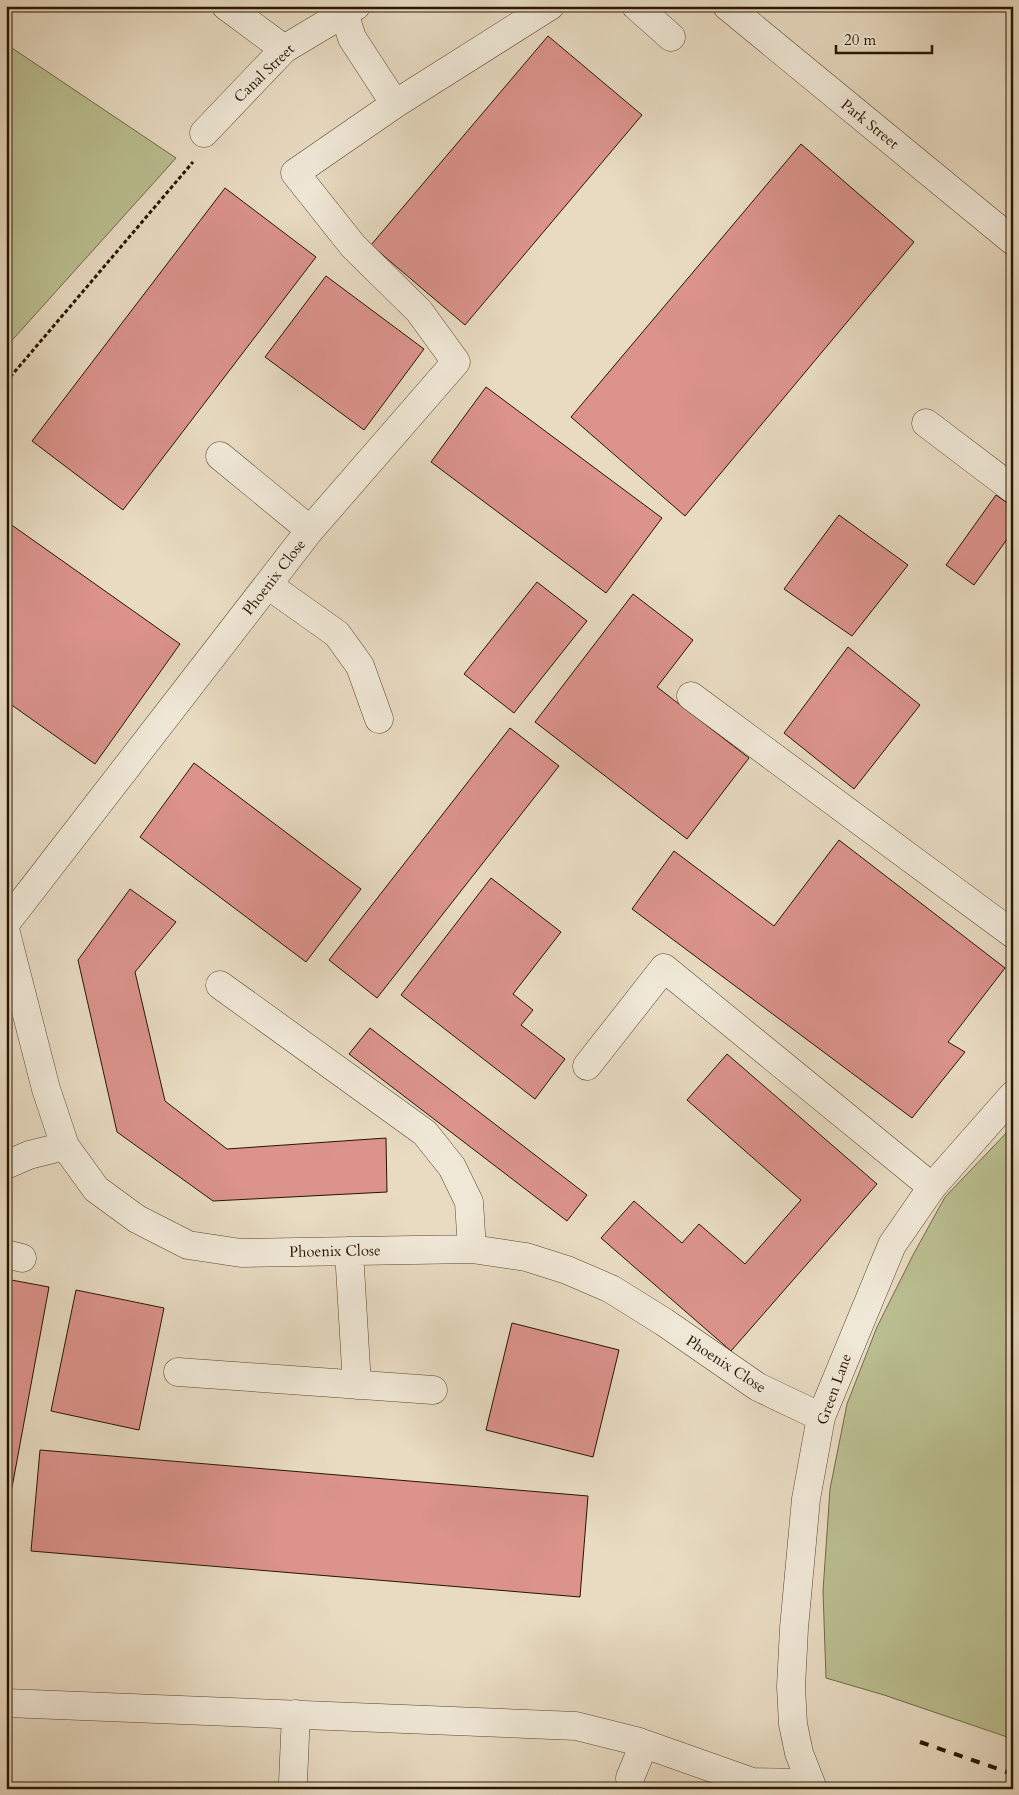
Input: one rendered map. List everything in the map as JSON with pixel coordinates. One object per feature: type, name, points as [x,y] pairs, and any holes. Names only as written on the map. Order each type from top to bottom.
[{"type":"street","points":[[226,6],[284,49]]},
{"type":"street","points":[[350,10],[352,38],[395,104],[550,6]]},
{"type":"street","points":[[636,6],[671,37]]},
{"type":"street","name":"Park Street","points":[[727,6],[1013,241]]},
{"type":"street","name":"Canal Street","points":[[204,134],[284,49],[350,10]]},
{"type":"street","name":"Phoenix Close","points":[[6,923],[310,530],[456,362],[419,311],[353,246],[295,173],[395,104]]},
{"type":"street","points":[[926,423],[1013,489]]},
{"type":"street","points":[[220,456],[310,530]]},
{"type":"street","points":[[268,585],[337,634],[360,666],[378,719]]},
{"type":"street","points":[[691,696],[1013,934]]},
{"type":"street","name":"Phoenix Close","points":[[6,933],[46,1089],[65,1146],[96,1189],[137,1219],[188,1245],[241,1254],[472,1249],[526,1257],[567,1270],[611,1289],[758,1387],[821,1417]]},
{"type":"street","points":[[586,1066],[664,968],[932,1187]]},
{"type":"street","points":[[220,984],[425,1133],[452,1167],[468,1202],[472,1249]]},
{"type":"street","name":"Green Lane","points":[[811,1786],[799,1753],[793,1724],[791,1680],[806,1499],[821,1417],[892,1245],[932,1187],[1013,1095]]},
{"type":"street","points":[[6,1165],[29,1155],[65,1146]]},
{"type":"street","points":[[349,1251],[357,1385]]},
{"type":"street","points":[[178,1372],[433,1390]]},
{"type":"street","points":[[6,1703],[576,1726],[644,1744],[752,1782],[811,1786]]},
{"type":"street","points":[[293,1782],[296,1714]]},
{"type":"street","points":[[630,1778],[644,1744]]},
{"type":"path","points":[[6,382],[194,160],[204,134]]},
{"type":"green space","points":[[6,44],[176,158],[6,347]]},
{"type":"green space","points":[[1013,1126],[1013,1739],[884,1695],[826,1678],[823,1591],[830,1489],[847,1404],[877,1327],[945,1197]]},
{"type":"building","points":[[548,36],[642,115],[465,325],[371,245]]},
{"type":"building","points":[[801,144],[914,242],[685,516],[571,417]]},
{"type":"building","points":[[225,188],[316,257],[123,510],[32,441]]},
{"type":"building","points":[[326,276],[424,349],[364,430],[265,357]]},
{"type":"building","points":[[486,387],[662,518],[606,593],[431,462]]},
{"type":"building","points":[[996,495],[1013,507],[1013,531],[974,585],[946,565]]},
{"type":"building","points":[[839,515],[908,565],[852,636],[784,589]]},
{"type":"building","points":[[6,521],[180,644],[95,764],[6,701]]},
{"type":"building","points":[[537,582],[587,621],[514,713],[464,674]]},
{"type":"building","points":[[633,594],[693,640],[657,687],[749,758],[687,839],[535,722]]},
{"type":"building","points":[[848,647],[920,705],[854,789],[784,733]]},
{"type":"building","points":[[510,728],[559,766],[377,998],[329,960]]},
{"type":"building","points":[[194,763],[361,889],[306,962],[140,837]]},
{"type":"building","points":[[839,840],[1005,968],[948,1042],[965,1052],[912,1118],[632,909],[674,851],[774,926]]},
{"type":"building","points":[[491,878],[561,932],[513,994],[533,1010],[521,1025],[565,1059],[535,1099],[401,995]]},
{"type":"building","points":[[130,889],[176,922],[135,972],[165,1101],[227,1149],[386,1138],[387,1192],[213,1201],[117,1132],[78,960]]},
{"type":"building","points":[[370,1028],[587,1195],[567,1221],[349,1054]]},
{"type":"building","points":[[727,1054],[877,1184],[731,1351],[601,1238],[634,1201],[682,1243],[699,1224],[745,1264],[801,1200],[687,1100]]},
{"type":"building","points":[[6,1279],[49,1287],[6,1520]]},
{"type":"building","points":[[76,1290],[164,1308],[139,1430],[51,1411]]},
{"type":"building","points":[[512,1323],[619,1350],[593,1457],[486,1430]]},
{"type":"building","points":[[40,1450],[588,1496],[580,1597],[31,1551]]},
{"type":"railway","points":[[920,1742],[1013,1774]]}]
